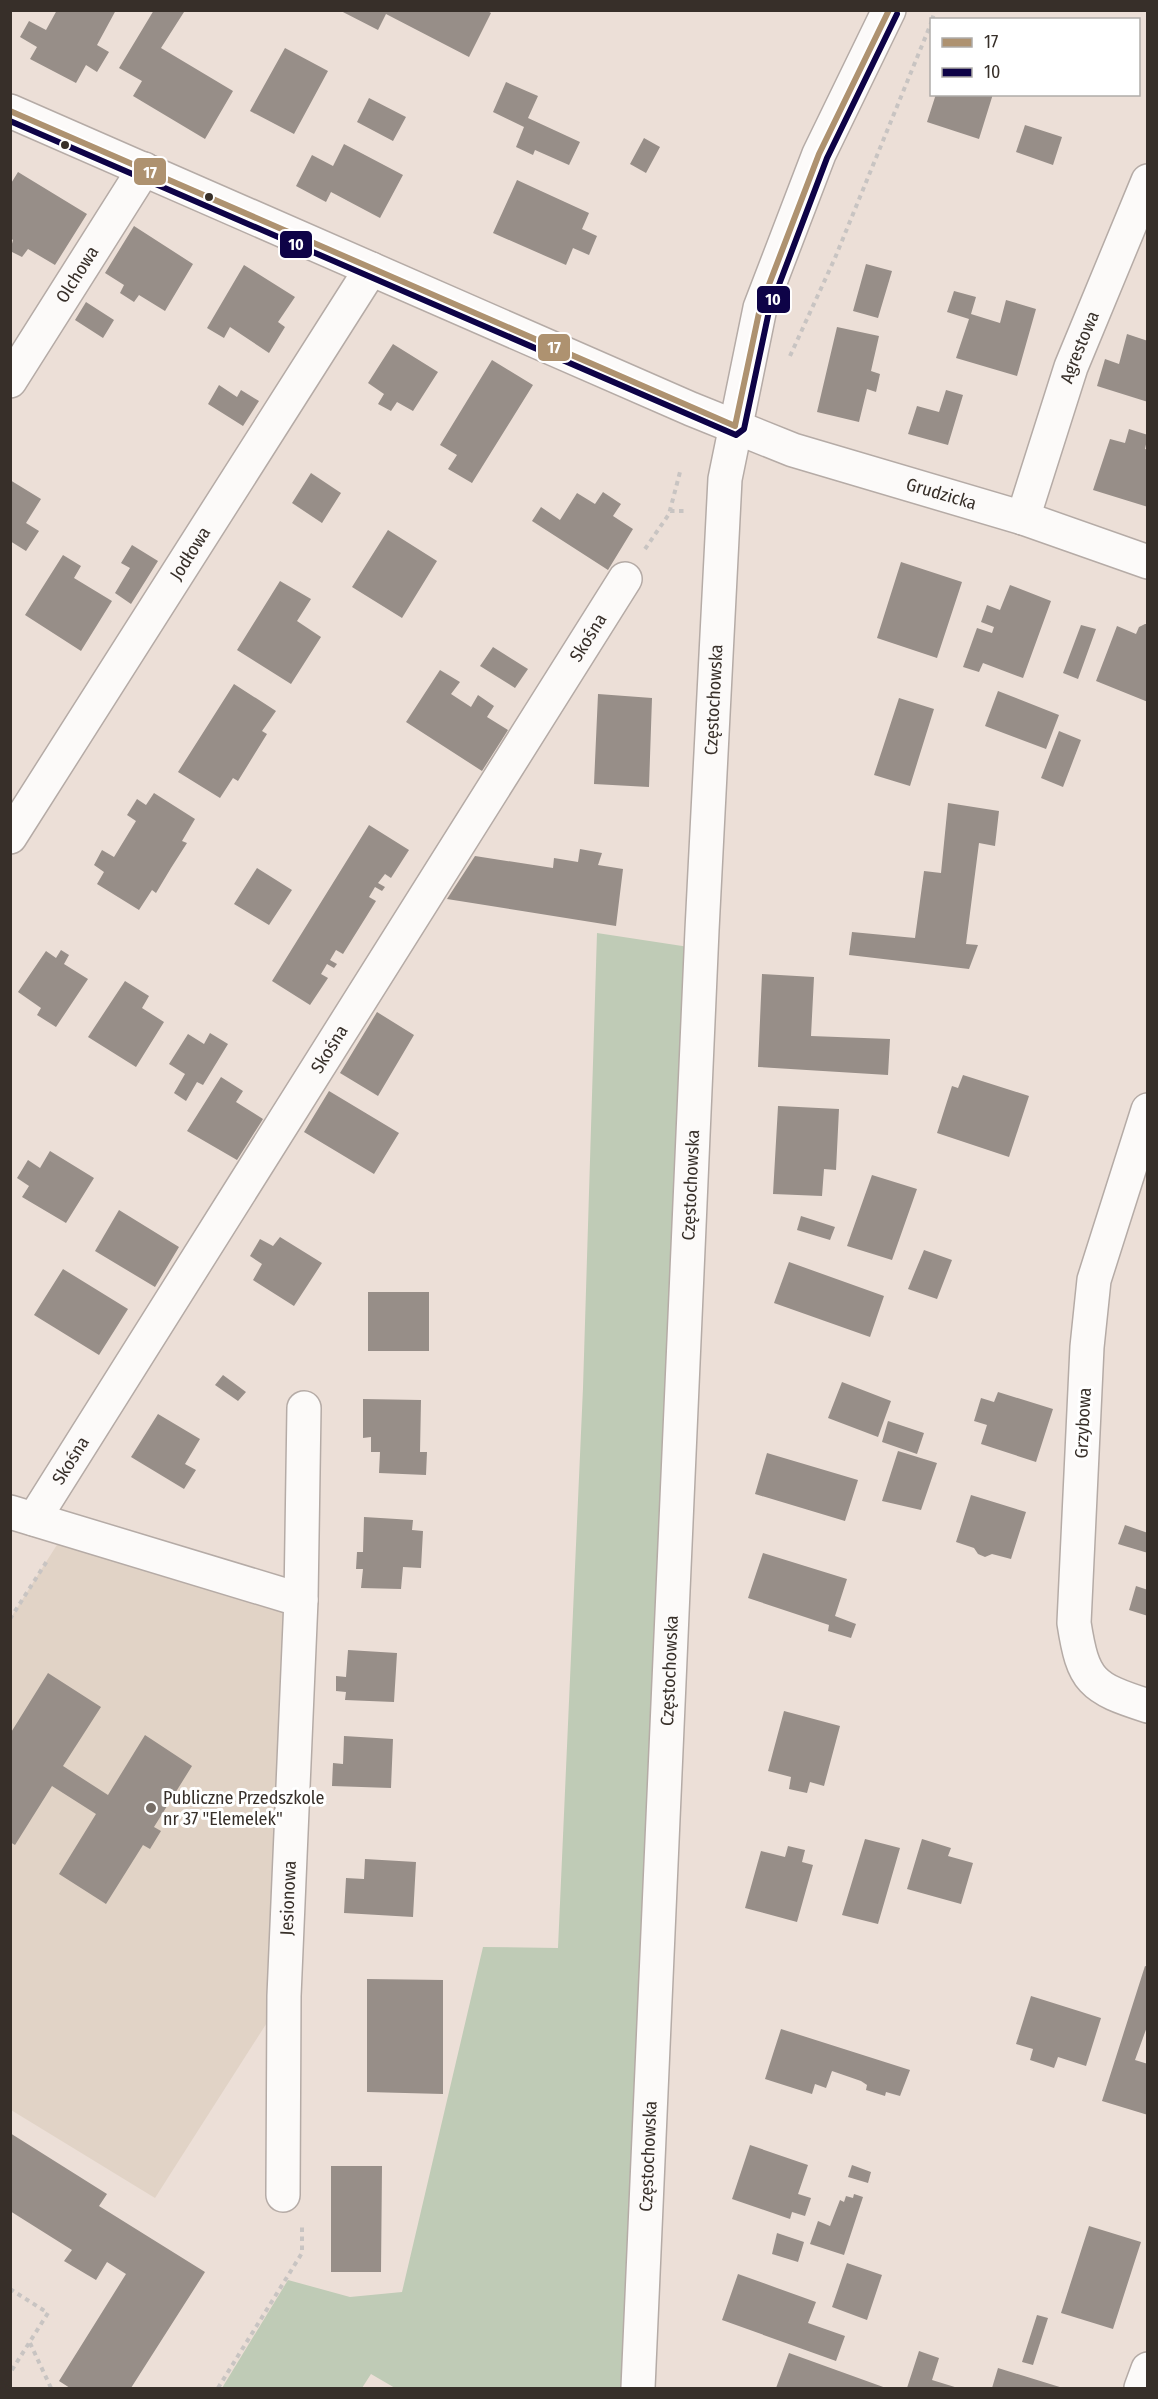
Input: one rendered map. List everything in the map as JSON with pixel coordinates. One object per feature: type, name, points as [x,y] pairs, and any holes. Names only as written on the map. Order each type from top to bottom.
[{"type":"street","name":"Częstochowska","points":[[638,2388],[725,479],[760,308],[819,154],[889,10]]},
{"type":"street","name":"Grudzicka","points":[[10,111],[793,450],[1023,518],[1148,562]]},
{"type":"street","name":"Olchowa","points":[[10,381],[144,169]]},
{"type":"street","name":"Agrestowa","points":[[1023,518],[1071,367],[1148,181]]},
{"type":"street","name":"Jodłowa","points":[[10,837],[371,269]]},
{"type":"street","name":"Skośna","points":[[22,1516],[625,579]]},
{"type":"street","name":"Grzybowa","points":[[1148,1110],[1094,1280],[1087,1347],[1074,1623],[1080,1658],[1091,1680],[1110,1691],[1148,1706]]},
{"type":"street","name":"Jesionowa","points":[[283,2195],[284,1996],[301,1600],[304,1407]]},
{"type":"street","points":[[22,1516],[301,1600]]},
{"type":"street","points":[[1141,2388],[1148,2369]]},
{"type":"path","points":[[788,359],[835,258],[930,25]]},
{"type":"path","points":[[625,579],[670,511],[680,472]]},
{"type":"path","points":[[670,511],[695,512]]},
{"type":"path","points":[[10,1619],[67,1529]]},
{"type":"path","points":[[218,2388],[302,2253],[302,2220],[283,2195]]},
{"type":"path","points":[[10,2289],[48,2313],[10,2373]]},
{"type":"path","points":[[30,2343],[51,2388]]},
{"type":"shaded area","name":"Publiczne Przedszkole nr 37 \"Elemelek\"","points":[[67,1529],[301,1600],[284,1996],[155,2198],[11,2110],[10,1619]]},
{"type":"green space","points":[[597,933],[702,949],[638,2388],[395,2388],[371,2374],[362,2388],[222,2388],[288,2280],[350,2297],[402,2292],[483,1947],[558,1948],[583,1388]]},
{"type":"building","points":[[57,10],[116,10],[97,45],[109,52],[97,72],[86,65],[76,83],[30,59],[37,47],[20,37],[29,21],[46,30]]},
{"type":"building","points":[[154,10],[184,12],[161,48],[233,91],[205,139],[133,96],[142,81],[119,68]]},
{"type":"building","points":[[339,10],[486,10],[491,13],[469,57],[386,14],[378,30]]},
{"type":"building","points":[[285,48],[328,71],[294,134],[250,111]]},
{"type":"building","points":[[506,82],[538,96],[528,118],[580,142],[569,165],[535,150],[533,155],[516,147],[524,127],[493,112]]},
{"type":"building","points":[[935,96],[992,96],[979,139],[927,122]]},
{"type":"building","points":[[369,98],[406,117],[393,141],[357,122]]},
{"type":"building","points":[[1025,125],[1062,137],[1053,165],[1016,152]]},
{"type":"building","points":[[644,138],[660,147],[646,173],[630,164]]},
{"type":"building","points":[[344,144],[403,175],[380,218],[331,192],[326,202],[296,186],[312,155],[333,166]]},
{"type":"building","points":[[18,172],[87,214],[55,265],[28,249],[22,257],[10,251],[13,240],[10,238],[10,185]]},
{"type":"building","points":[[517,180],[589,213],[582,229],[597,236],[589,255],[573,248],[566,265],[493,233]]},
{"type":"building","points":[[134,226],[193,264],[165,311],[139,295],[134,302],[120,293],[124,285],[105,273]]},
{"type":"building","points":[[866,264],[892,271],[878,318],[853,311]]},
{"type":"building","points":[[244,265],[295,297],[278,322],[285,327],[269,353],[230,327],[224,338],[207,328]]},
{"type":"building","points":[[954,291],[976,297],[971,314],[1000,323],[1006,300],[1036,309],[1017,376],[956,358],[969,319],[947,312]]},
{"type":"building","points":[[86,302],[114,320],[103,338],[75,320]]},
{"type":"building","points":[[837,327],[879,336],[871,371],[880,374],[876,392],[867,389],[859,422],[817,412]]},
{"type":"building","points":[[1127,334],[1148,341],[1148,402],[1097,386],[1105,359],[1119,364]]},
{"type":"building","points":[[393,344],[438,372],[413,411],[397,402],[391,411],[378,404],[384,394],[368,383]]},
{"type":"building","points":[[492,360],[533,385],[472,483],[448,469],[457,455],[440,445]]},
{"type":"building","points":[[219,385],[237,397],[241,390],[259,401],[243,426],[208,404]]},
{"type":"building","points":[[946,390],[963,395],[948,445],[908,434],[917,406],[939,412]]},
{"type":"building","points":[[1129,429],[1148,435],[1145,449],[1148,450],[1148,507],[1093,490],[1110,439],[1125,443]]},
{"type":"building","points":[[311,473],[341,493],[322,523],[292,503]]},
{"type":"building","points":[[10,480],[41,499],[26,523],[39,531],[26,551],[10,541]]},
{"type":"building","points":[[603,492],[621,504],[613,516],[633,529],[608,570],[532,521],[541,507],[560,520],[577,493],[595,504]]},
{"type":"building","points":[[388,530],[437,561],[402,618],[352,587]]},
{"type":"building","points":[[132,545],[158,561],[131,604],[115,593],[130,568],[121,563]]},
{"type":"building","points":[[63,555],[81,566],[74,578],[112,601],[81,651],[25,615]]},
{"type":"building","points":[[901,562],[962,582],[937,658],[877,638]]},
{"type":"building","points":[[280,581],[311,599],[297,621],[321,637],[291,684],[237,650]]},
{"type":"building","points":[[1010,585],[1051,601],[1023,678],[983,663],[979,672],[963,667],[977,628],[992,633],[994,627],[981,622],[987,605],[1000,610]]},
{"type":"building","points":[[1148,624],[1148,702],[1096,681],[1117,626],[1136,634],[1139,627]]},
{"type":"building","points":[[1081,625],[1096,629],[1078,679],[1063,673]]},
{"type":"building","points":[[493,647],[528,669],[515,688],[480,666]]},
{"type":"building","points":[[440,670],[460,682],[451,694],[471,707],[478,695],[494,706],[487,717],[508,730],[482,771],[406,722]]},
{"type":"building","points":[[234,684],[276,711],[262,731],[267,734],[238,781],[233,778],[220,798],[178,772]]},
{"type":"building","points":[[998,691],[1059,715],[1046,749],[985,726]]},
{"type":"building","points":[[598,694],[652,698],[649,787],[594,784]]},
{"type":"building","points":[[899,698],[934,709],[910,786],[874,775]]},
{"type":"building","points":[[1059,731],[1081,740],[1063,787],[1041,778]]},
{"type":"building","points":[[154,793],[195,819],[182,841],[187,843],[156,893],[152,890],[139,910],[97,884],[104,872],[94,865],[102,850],[114,857],[136,821],[127,815],[137,799],[146,805]]},
{"type":"building","points":[[948,803],[999,811],[995,846],[979,843],[966,944],[978,945],[969,969],[849,955],[852,932],[915,938],[924,871],[941,873]]},
{"type":"building","points":[[369,825],[409,850],[391,878],[385,874],[378,883],[385,887],[382,891],[375,887],[369,897],[376,901],[343,954],[336,950],[330,960],[337,964],[334,968],[327,964],[321,974],[328,978],[310,1005],[272,981]]},
{"type":"building","points":[[580,849],[602,853],[598,865],[623,869],[616,926],[447,899],[475,856],[553,868],[554,858],[578,862]]},
{"type":"building","points":[[257,868],[292,890],[269,925],[234,904]]},
{"type":"building","points":[[61,950],[69,955],[64,964],[88,979],[56,1027],[37,1015],[41,1008],[18,992],[46,951],[56,958]]},
{"type":"building","points":[[762,974],[814,977],[811,1036],[890,1039],[888,1075],[758,1067]]},
{"type":"building","points":[[125,981],[149,996],[142,1008],[164,1022],[136,1067],[88,1037]]},
{"type":"building","points":[[377,1012],[414,1035],[378,1096],[340,1073]]},
{"type":"building","points":[[210,1033],[228,1044],[203,1085],[197,1082],[186,1101],[174,1093],[185,1074],[169,1064],[188,1034],[204,1044]]},
{"type":"building","points":[[963,1075],[1029,1096],[1009,1157],[937,1133],[952,1086],[958,1088]]},
{"type":"building","points":[[221,1077],[243,1091],[236,1102],[263,1119],[237,1160],[187,1131]]},
{"type":"building","points":[[329,1091],[399,1133],[374,1174],[304,1132]]},
{"type":"building","points":[[778,1106],[839,1109],[836,1170],[824,1169],[822,1196],[773,1194]]},
{"type":"building","points":[[50,1151],[94,1178],[66,1223],[22,1197],[29,1186],[17,1178],[28,1160],[40,1168]]},
{"type":"building","points":[[872,1175],[917,1189],[892,1260],[847,1246]]},
{"type":"building","points":[[119,1210],[179,1247],[155,1287],[95,1251]]},
{"type":"building","points":[[801,1216],[835,1227],[830,1240],[797,1230]]},
{"type":"building","points":[[280,1237],[322,1263],[294,1306],[253,1280],[262,1264],[250,1256],[260,1239],[273,1246]]},
{"type":"building","points":[[924,1250],[952,1260],[937,1299],[908,1289]]},
{"type":"building","points":[[789,1262],[884,1296],[870,1337],[774,1303]]},
{"type":"building","points":[[63,1269],[128,1309],[99,1355],[34,1315]]},
{"type":"building","points":[[368,1292],[429,1292],[429,1351],[368,1351]]},
{"type":"building","points":[[223,1375],[246,1392],[238,1401],[215,1385]]},
{"type":"building","points":[[842,1382],[891,1401],[878,1437],[828,1418]]},
{"type":"building","points":[[998,1392],[1053,1409],[1036,1462],[981,1444],[987,1425],[974,1421],[981,1398],[994,1402]]},
{"type":"building","points":[[363,1399],[421,1400],[420,1452],[427,1452],[426,1475],[379,1473],[380,1452],[371,1452],[371,1437],[363,1438]]},
{"type":"building","points":[[158,1414],[200,1439],[185,1464],[196,1470],[184,1489],[131,1457]]},
{"type":"building","points":[[888,1421],[924,1433],[917,1454],[882,1442]]},
{"type":"building","points":[[898,1451],[937,1463],[921,1510],[882,1501]]},
{"type":"building","points":[[767,1453],[858,1480],[845,1521],[755,1494]]},
{"type":"building","points":[[971,1495],[1026,1512],[1011,1559],[992,1554],[985,1557],[978,1554],[974,1548],[956,1542]]},
{"type":"building","points":[[364,1517],[413,1520],[412,1530],[423,1531],[421,1568],[403,1567],[401,1589],[361,1588],[363,1569],[356,1569],[357,1552],[363,1552]]},
{"type":"building","points":[[1125,1525],[1148,1533],[1148,1553],[1118,1544]]},
{"type":"building","points":[[763,1553],[847,1579],[835,1616],[856,1624],[851,1638],[828,1631],[829,1625],[748,1598]]},
{"type":"building","points":[[1136,1586],[1148,1590],[1148,1616],[1129,1610]]},
{"type":"building","points":[[348,1650],[397,1653],[394,1702],[345,1700],[346,1692],[336,1691],[336,1676],[346,1677]]},
{"type":"building","points":[[48,1673],[101,1707],[63,1766],[108,1795],[145,1735],[192,1766],[154,1827],[161,1831],[150,1849],[143,1845],[106,1904],[59,1874],[96,1814],[52,1786],[15,1845],[10,1842],[10,1734]]},
{"type":"building","points":[[784,1711],[840,1726],[824,1786],[810,1782],[807,1793],[789,1789],[791,1777],[768,1771]]},
{"type":"building","points":[[344,1736],[393,1739],[391,1788],[332,1786],[333,1763],[343,1764]]},
{"type":"building","points":[[865,1839],[900,1848],[878,1924],[842,1915]]},
{"type":"building","points":[[922,1839],[951,1848],[948,1856],[973,1863],[961,1904],[907,1889]]},
{"type":"building","points":[[788,1846],[805,1850],[802,1862],[813,1865],[797,1922],[745,1908],[761,1851],[785,1857]]},
{"type":"building","points":[[365,1859],[416,1862],[413,1917],[344,1913],[346,1878],[364,1879]]},
{"type":"building","points":[[1145,1966],[1148,1967],[1148,2024],[1135,2060],[1148,2064],[1148,2115],[1102,2101]]},
{"type":"building","points":[[367,1979],[443,1980],[443,2094],[367,2092]]},
{"type":"building","points":[[1031,1996],[1101,2018],[1086,2066],[1058,2057],[1054,2068],[1030,2060],[1033,2049],[1016,2044]]},
{"type":"building","points":[[781,2029],[910,2070],[900,2096],[886,2092],[885,2096],[866,2090],[867,2085],[861,2081],[832,2071],[826,2088],[815,2084],[812,2094],[765,2079]]},
{"type":"building","points":[[10,2133],[107,2194],[99,2206],[205,2272],[131,2388],[70,2388],[59,2381],[126,2274],[107,2262],[96,2280],[64,2261],[72,2250],[10,2211]]},
{"type":"building","points":[[750,2145],[808,2165],[798,2194],[811,2198],[805,2216],[792,2212],[790,2219],[732,2199]]},
{"type":"building","points":[[852,2165],[871,2172],[868,2183],[848,2177]]},
{"type":"building","points":[[331,2166],[382,2166],[381,2272],[331,2272]]},
{"type":"building","points":[[854,2194],[863,2197],[844,2255],[810,2244],[818,2221],[830,2226],[840,2200],[844,2202],[846,2196],[853,2198]]},
{"type":"building","points":[[1089,2226],[1141,2242],[1113,2329],[1061,2313]]},
{"type":"building","points":[[777,2233],[804,2242],[798,2262],[772,2254]]},
{"type":"building","points":[[847,2263],[882,2275],[867,2320],[832,2307]]},
{"type":"building","points":[[738,2274],[816,2302],[808,2323],[845,2336],[836,2361],[722,2320]]},
{"type":"building","points":[[1037,2315],[1048,2318],[1033,2365],[1022,2362]]},
{"type":"building","points":[[919,2351],[939,2358],[932,2380],[958,2388],[907,2388]]},
{"type":"building","points":[[789,2353],[886,2388],[776,2388]]},
{"type":"building","points":[[998,2368],[1063,2388],[992,2388]]},
{"type":"transit line","name":"17","points":[[735,426],[760,308],[819,154],[889,10]]},
{"type":"transit line","name":"10","points":[[10,121],[736,435],[744,429],[769,311],[827,158],[897,14]]},
{"type":"transit line","name":"17","points":[[10,111],[735,426]]},
{"type":"place","name":"Publiczne Przedszkole nr 37 \"Elemelek\"","points":[[151,1808]]}]
